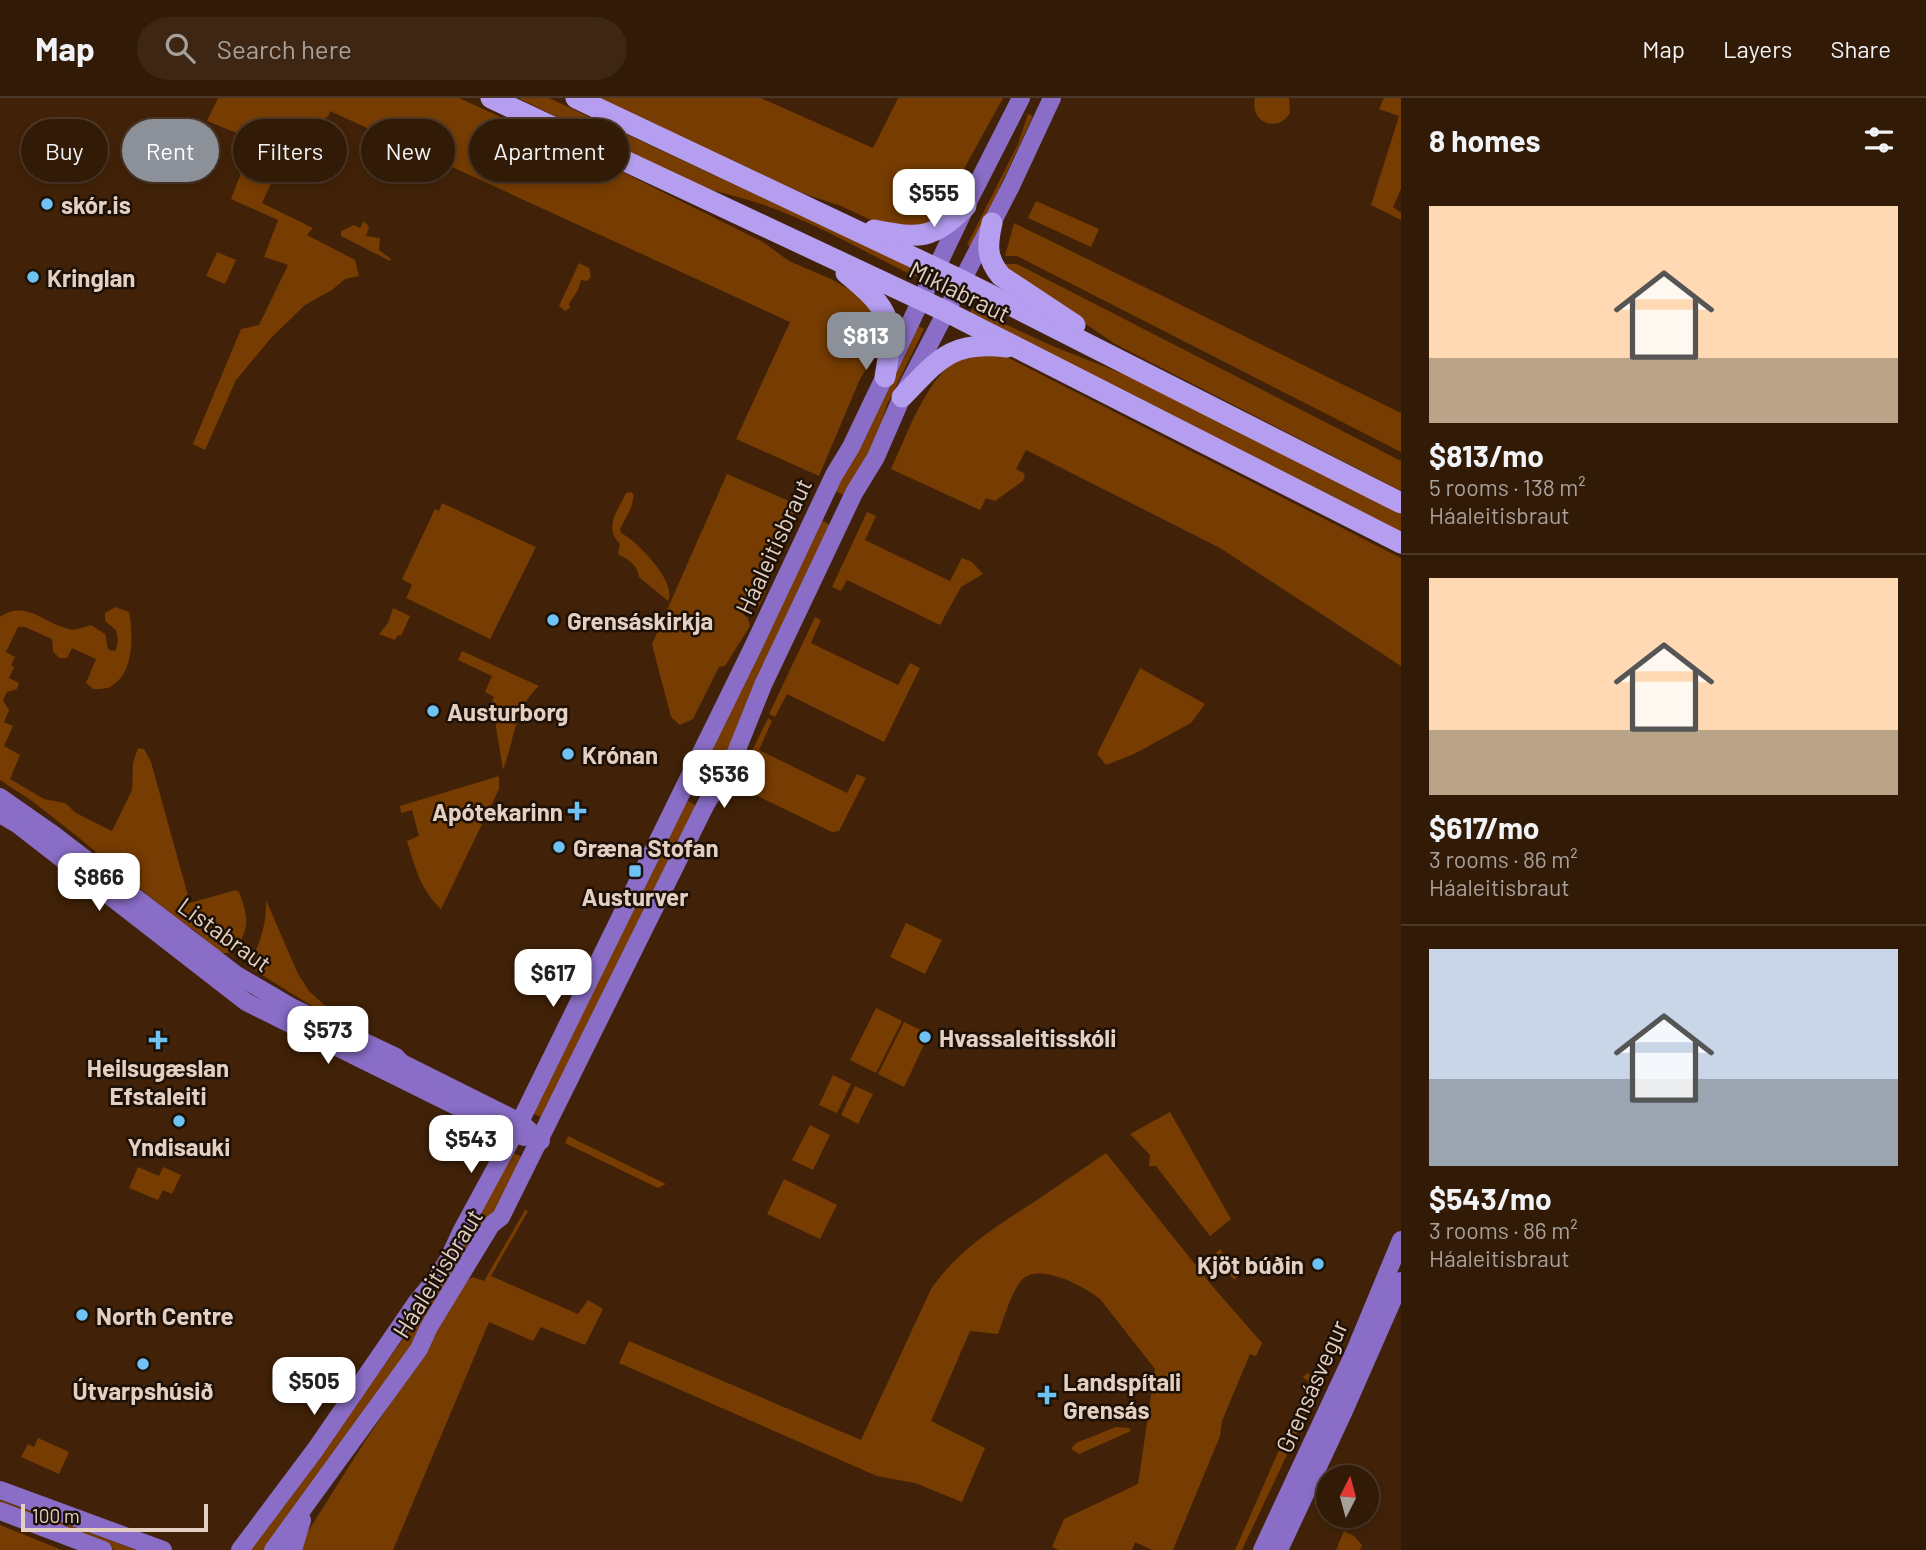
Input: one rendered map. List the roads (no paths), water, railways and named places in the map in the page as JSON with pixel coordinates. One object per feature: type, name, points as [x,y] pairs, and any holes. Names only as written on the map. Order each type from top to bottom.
[{"type":"highway","name":"Miklabraut","points":[[491,98],[945,311],[1401,544]]},
{"type":"highway","name":"Miklabraut","points":[[576,98],[961,280],[1401,503]]},
{"type":"highway","points":[[846,225],[911,236],[926,234],[948,224],[966,206]]},
{"type":"highway","points":[[992,223],[987,251],[996,270],[1079,328],[1105,353]]},
{"type":"highway","points":[[826,256],[880,306],[891,332],[885,377]]},
{"type":"highway","points":[[902,397],[929,368],[961,348],[978,345],[1018,348]]},
{"type":"main road","name":"Háaleitisbraut","points":[[240,1550],[323,1439],[416,1303],[439,1275],[517,1128],[789,574],[834,475],[851,447],[966,206],[1021,98]]},
{"type":"main road","name":"Háaleitisbraut","points":[[274,1550],[419,1349],[429,1327],[491,1225],[501,1217],[541,1142],[706,804],[732,762],[763,685],[854,493],[876,457],[902,397],[992,223],[1052,98]]},
{"type":"main road","name":"Listabraut","points":[[0,797],[262,992],[397,1058],[541,1142]]},
{"type":"main road","name":"Listabraut","points":[[0,814],[28,832],[246,1002],[517,1128]]},
{"type":"main road","name":"Grensásvegur","points":[[1262,1550],[1355,1351],[1401,1240]]},
{"type":"main road","name":"Grensásvegur","points":[[1279,1550],[1401,1281]]},
{"type":"main road","points":[[0,1490],[163,1550]]},
{"type":"main road","points":[[293,1550],[307,1507]]},
{"type":"main road","points":[[0,1511],[103,1550]]},
{"type":"place","name":"skór.is","points":[[47,204]]},
{"type":"place","name":"Kringlan","points":[[33,277]]},
{"type":"place","name":"Grensáskirkja","points":[[553,620]]},
{"type":"place","name":"Austurborg","points":[[433,711]]},
{"type":"place","name":"Krónan","points":[[568,754]]},
{"type":"place","name":"Apótekarinn","points":[[577,811]]},
{"type":"place","name":"Græna Stofan","points":[[559,847]]},
{"type":"place","name":"Austurver","points":[[635,871]]},
{"type":"place","name":"Hvassaleitisskóli","points":[[925,1037]]},
{"type":"place","name":"Heilsugæslan Efstaleiti","points":[[158,1040]]},
{"type":"place","name":"Yndisauki","points":[[179,1121]]},
{"type":"place","name":"Kjöt búðin","points":[[1318,1264]]},
{"type":"place","name":"North Centre","points":[[82,1315]]},
{"type":"place","name":"Útvarpshúsið","points":[[143,1364]]},
{"type":"place","name":"Landspítali Grensás","points":[[1047,1395]]}]
